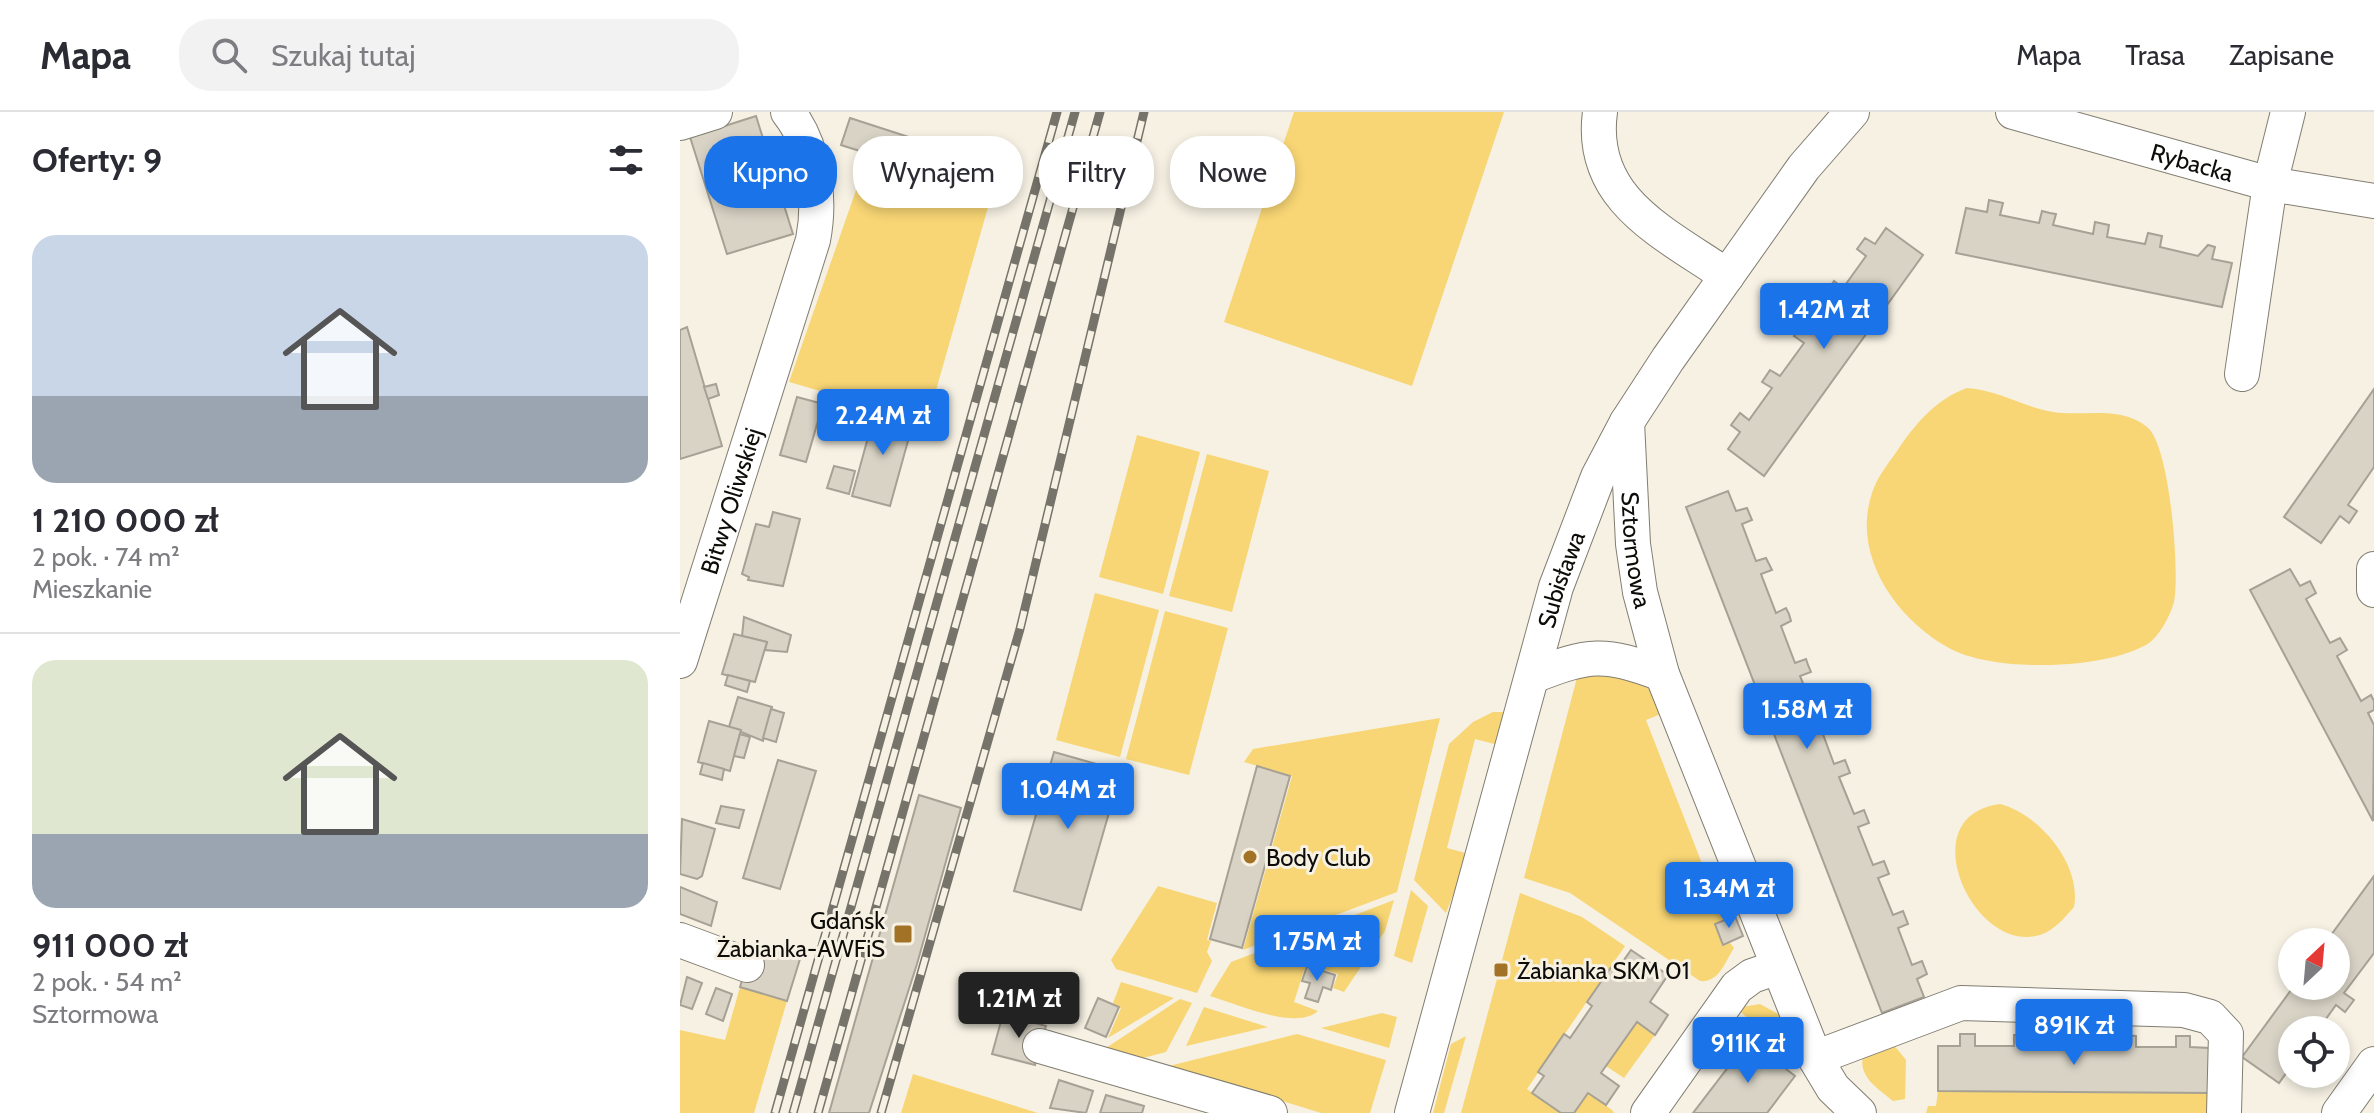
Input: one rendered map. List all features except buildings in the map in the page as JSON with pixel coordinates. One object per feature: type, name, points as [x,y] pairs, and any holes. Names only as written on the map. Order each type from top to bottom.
[{"type":"street","points":[[680,123],[715,112]]},
{"type":"street","name":"Bitwy Oliwskiej","points":[[680,661],[815,226],[817,186],[798,129],[788,112]]},
{"type":"street","points":[[1600,112],[1597,135],[1608,175],[1630,209],[1727,276]]},
{"type":"street","name":"Subisława","points":[[1412,1113],[1556,587],[1598,477],[1627,422],[1727,276],[1804,167],[1852,112]]},
{"type":"street","name":"Rybacka","points":[[2013,112],[2078,121],[2270,184],[2374,201]]},
{"type":"street","points":[[2242,374],[2270,184],[2288,112]]},
{"type":"street","name":"Sztormowa","points":[[1627,422],[1633,544],[1640,592],[1662,674],[1815,1058],[1833,1088],[1859,1113]]},
{"type":"street","points":[[2374,569],[2374,590]]},
{"type":"street","points":[[1533,676],[1576,659],[1604,656],[1662,674]]},
{"type":"street","points":[[680,940],[747,965]]},
{"type":"street","points":[[1648,1113],[1737,987],[1752,976],[1778,967]]},
{"type":"street","points":[[1815,1058],[1961,1003],[2184,1010],[2210,1017],[2226,1034],[2224,1113]]},
{"type":"street","points":[[1040,1046],[1270,1113]]},
{"type":"street","points":[[2339,1113],[2374,1064]]},
{"type":"shaded area","points":[[1294,112],[1504,112],[1412,386],[1224,322],[1262,208],[1295,208],[1295,136],[1286,136]]},
{"type":"shaded area","points":[[853,199],[853,208],[988,208],[927,422],[789,382]]},
{"type":"shaded area","points":[[1967,388],[2053,412],[2125,416],[2147,427],[2155,438],[2162,458],[2171,510],[2176,587],[2167,619],[2149,643],[2106,659],[2079,663],[2021,665],[1993,662],[1949,648],[1930,636],[1896,603],[1873,562],[1867,516],[1872,493],[1883,471],[1919,422],[1936,406]]},
{"type":"shaded area","points":[[1137,435],[1200,452],[1163,594],[1099,577]]},
{"type":"shaded area","points":[[1207,454],[1269,471],[1232,612],[1169,596]]},
{"type":"shaded area","points":[[1095,593],[1159,610],[1120,757],[1056,740]]},
{"type":"shaded area","points":[[1165,611],[1228,628],[1189,775],[1126,759]]},
{"type":"shaded area","points":[[1608,669],[1647,687],[1666,712],[1646,720],[1724,920],[1715,924],[1734,948],[1717,975],[1707,981],[1700,981],[1570,893],[1524,878],[1578,674]]},
{"type":"shaded area","points":[[1493,712],[1507,712],[1498,745],[1475,739],[1447,848],[1469,854],[1446,913],[1414,880],[1449,744],[1473,722]]},
{"type":"shaded area","points":[[1440,718],[1397,892],[1243,950],[1292,776],[1244,762],[1253,749]]},
{"type":"shaded area","points":[[2000,804],[2029,818],[2043,830],[2055,843],[2071,874],[2075,891],[2074,907],[2047,932],[2022,937],[1998,928],[1977,910],[1963,885],[1956,859],[1958,834],[1972,814]]},
{"type":"shaded area","points":[[1158,886],[1217,903],[1207,940],[1211,941],[1207,952],[1212,961],[1197,993],[1116,969],[1111,960]]},
{"type":"shaded area","points":[[1411,890],[1428,906],[1412,963],[1394,956]]},
{"type":"shaded area","points":[[1520,893],[1582,917],[1625,946],[1527,1089],[1561,1113],[1461,1113]]},
{"type":"shaded area","points":[[1394,900],[1385,931],[1344,992],[1333,988],[1338,974],[1306,964],[1294,1002],[1318,1011],[1296,1018],[1281,1017],[1210,996],[1231,962]]},
{"type":"shaded area","points":[[1121,982],[1174,998],[1108,1038],[1121,1008],[1113,1003]]},
{"type":"shaded area","points":[[740,987],[787,1001],[754,1113],[680,1113],[680,1030],[725,1040]]},
{"type":"shaded area","points":[[1180,999],[1192,1003],[1166,1052],[1143,1058],[1106,1048]]},
{"type":"shaded area","points":[[1760,1004],[1780,1015],[1802,1064],[1736,1008]]},
{"type":"shaded area","points":[[1204,1007],[1268,1027],[1186,1046]]},
{"type":"shaded area","points":[[1382,1013],[1397,1017],[1389,1048],[1321,1028]]},
{"type":"shaded area","points":[[1637,1022],[1655,1035],[1624,1078],[1606,1066]]},
{"type":"shaded area","points":[[1297,1034],[1386,1060],[1370,1113],[1321,1113],[1169,1066]]},
{"type":"shaded area","points":[[1466,1036],[1444,1113],[1433,1113],[1451,1044]]},
{"type":"shaded area","points":[[1893,1044],[1906,1060],[1905,1099],[1893,1101],[1871,1082],[1862,1064],[1863,1057]]},
{"type":"shaded area","points":[[913,1074],[1025,1109],[1038,1113],[901,1113]]},
{"type":"shaded area","points":[[1938,1091],[2210,1093],[2212,1113],[1926,1113],[1928,1106],[1936,1106]]},
{"type":"shaded area","points":[[1588,1093],[1612,1110],[1614,1113],[1574,1113]]},
{"type":"railway","points":[[775,1113],[1057,112]]},
{"type":"railway","points":[[793,1113],[1075,112]]},
{"type":"railway","points":[[818,1113],[1100,112]]},
{"type":"railway","points":[[881,1113],[1020,629],[1144,112]]},
{"type":"place","name":"Body Club","points":[[1250,857]]},
{"type":"place","name":"Gdańsk Żabianka-AWFiS","points":[[903,934]]},
{"type":"place","name":"Żabianka SKM 01","points":[[1501,970]]}]
